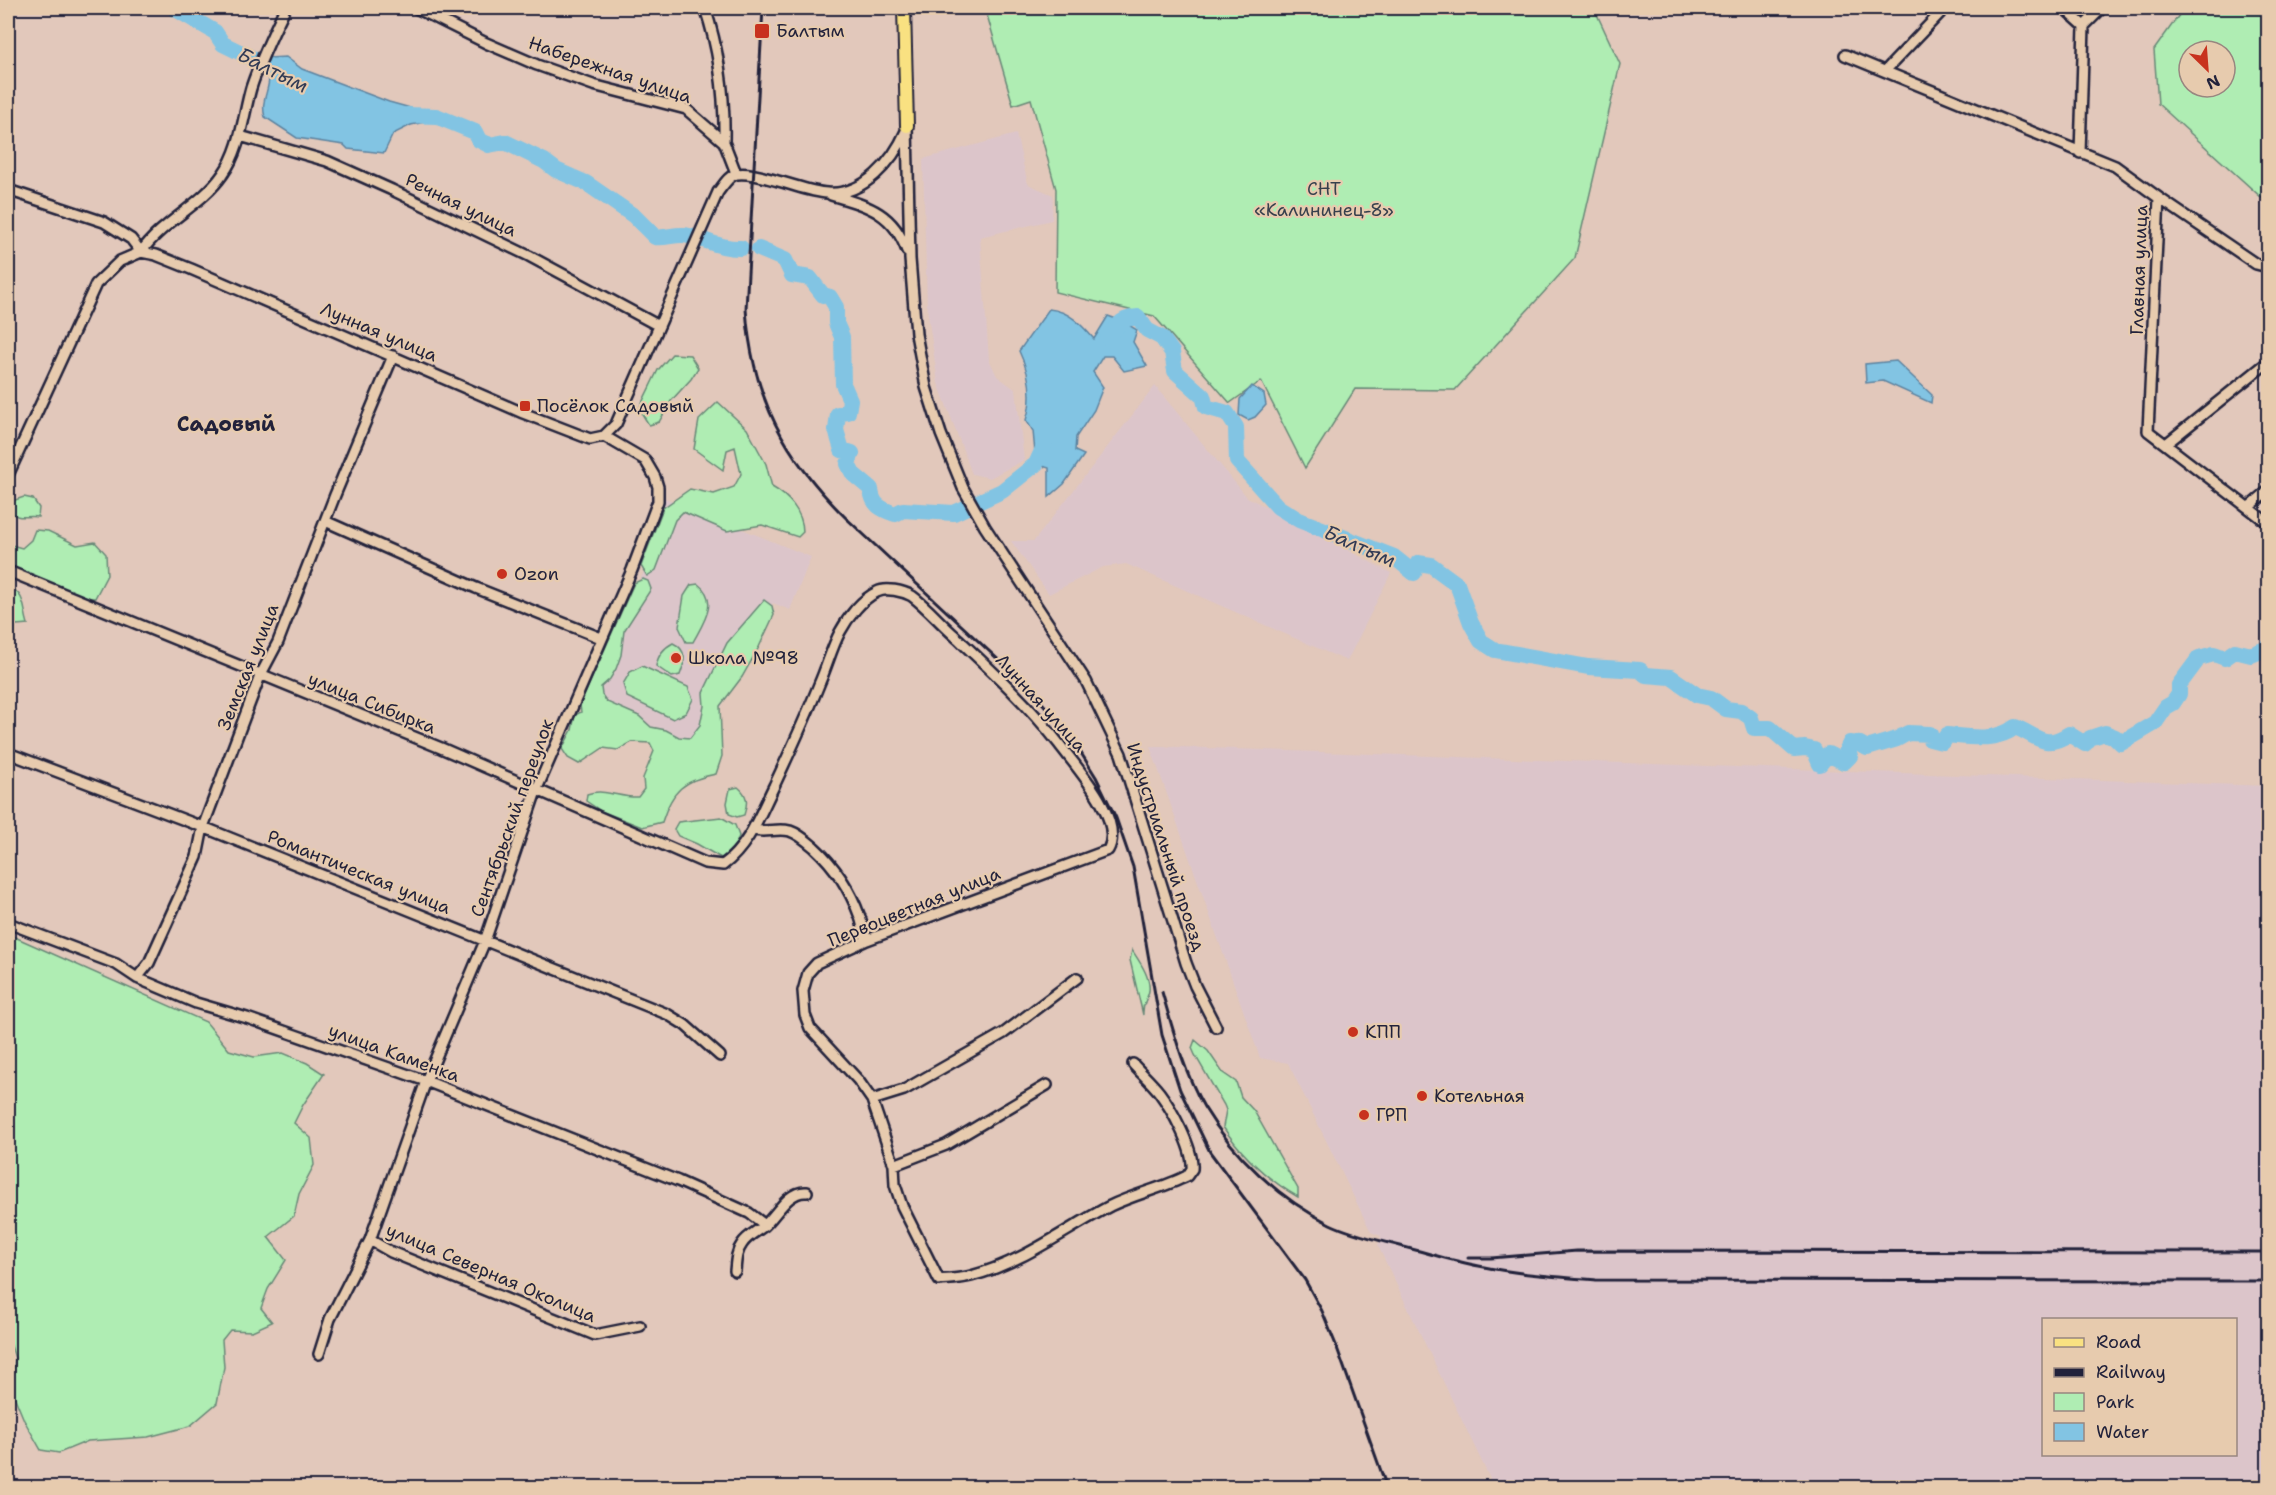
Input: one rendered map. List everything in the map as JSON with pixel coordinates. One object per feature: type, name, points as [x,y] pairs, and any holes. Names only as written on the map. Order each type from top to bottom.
[{"type":"main road","points":[[904,8],[908,126]]},
{"type":"street","points":[[8,475],[96,284],[120,261],[141,252],[162,227],[190,207],[215,184],[230,162],[240,136],[258,67],[285,8]]},
{"type":"street","name":"Набережная улица","points":[[416,8],[537,65],[592,85],[686,110],[724,142],[736,173]]},
{"type":"street","points":[[705,8],[716,50],[724,120],[724,142]]},
{"type":"street","points":[[1885,71],[1945,8]]},
{"type":"street","points":[[2064,8],[2084,26]]},
{"type":"street","points":[[2080,153],[2084,26],[2102,8]]},
{"type":"street","name":"Главная улица","points":[[1845,55],[2115,166],[2159,198],[2148,431],[2268,523]]},
{"type":"street","points":[[828,194],[854,187],[879,172],[899,147],[908,126]]},
{"type":"street","points":[[908,126],[910,259]]},
{"type":"street","name":"Речная улица","points":[[240,136],[327,161],[392,190],[529,256],[659,326]]},
{"type":"street","points":[[604,436],[616,424],[718,192],[736,173],[828,194],[870,207],[892,223],[903,238],[910,259]]},
{"type":"street","points":[[8,190],[104,222],[131,239],[141,252]]},
{"type":"street","points":[[2159,198],[2256,264],[2268,267]]},
{"type":"street","name":"Лунная улица","points":[[141,252],[156,255],[191,269],[590,439],[604,436]]},
{"type":"street","name":"Индустриальный проезд","points":[[910,259],[916,334],[926,387],[941,434],[963,488],[985,527],[1086,681],[1121,754],[1186,963],[1195,987],[1216,1027]]},
{"type":"street","name":"Земская улица","points":[[137,978],[149,963],[168,925],[196,857],[203,827],[261,676],[278,642],[393,356]]},
{"type":"street","points":[[2166,444],[2268,362]]},
{"type":"street","name":"Сентябрьский переулок","points":[[319,1354],[330,1319],[371,1237],[426,1081],[485,941],[536,791],[633,568],[658,501],[655,477],[645,460],[604,436]]},
{"type":"street","points":[[2248,507],[2268,491]]},
{"type":"street","points":[[325,521],[476,588],[601,639]]},
{"type":"street","name":"улица Сибирка","points":[[8,571],[441,748],[705,863],[723,865],[733,858],[753,830]]},
{"type":"street","name":"Лунная улица","points":[[753,830],[807,713],[840,632],[863,602],[878,591],[887,590],[911,596],[1011,687],[1046,726],[1095,792],[1107,814],[1113,842],[1108,850]]},
{"type":"street","name":"Романтическая улица","points":[[8,753],[203,827],[667,1014],[685,1025],[720,1056]]},
{"type":"street","points":[[753,830],[794,832],[821,854],[836,869],[846,884],[867,940]]},
{"type":"street","name":"Первоцветная улица","points":[[1108,850],[867,940],[817,963],[808,973],[803,991],[803,1003],[810,1028],[858,1080],[872,1100],[894,1165],[895,1185],[902,1206],[939,1280],[970,1276],[1032,1252],[1087,1218],[1133,1195],[1187,1176],[1192,1169],[1191,1154],[1167,1103],[1158,1090],[1132,1064]]},
{"type":"street","name":"улица Каменка","points":[[8,923],[116,964],[137,978],[196,1003],[247,1018],[426,1081],[678,1181],[749,1213],[765,1225]]},
{"type":"street","points":[[872,1100],[904,1090],[1005,1033],[1077,978]]},
{"type":"street","points":[[894,1165],[946,1145],[1047,1085]]},
{"type":"street","points":[[735,1271],[736,1256],[742,1243],[765,1225],[783,1204],[802,1191],[807,1192]]},
{"type":"street","name":"улица Северная Околица","points":[[371,1237],[391,1252],[596,1335],[640,1326]]},
{"type":"shaded area","points":[[1016,134],[1028,184],[1053,195],[1052,220],[980,237],[989,359],[997,376],[1016,390],[1024,460],[990,478],[972,474],[938,383],[927,308],[923,159]]},
{"type":"shaded area","points":[[1155,386],[1247,497],[1391,573],[1347,661],[1126,564],[1103,567],[1049,594],[1011,541],[1034,541]]},
{"type":"shaded area","name":"Школа №98","points":[[665,498],[811,557],[790,610],[773,603],[698,754],[585,706],[643,574]]},
{"type":"shaded area","points":[[1150,746],[2268,786],[2268,1487],[1494,1487],[1378,1246],[1381,1236],[1371,1232],[1288,1063],[1260,1058]]},
{"type":"green space","name":"СНТ «Калининец-8»","points":[[985,8],[1594,8],[1620,64],[1575,258],[1455,390],[1355,389],[1305,468],[1261,381],[1230,403],[1154,316],[1055,292],[1056,189],[1031,99],[1013,105]]},
{"type":"green space","points":[[2184,8],[2268,8],[2268,200],[2262,198],[2158,104],[2154,50]]},
{"type":"green space","points":[[672,354],[690,355],[698,368],[671,401],[659,422],[649,425],[639,409],[658,370]]},
{"type":"green space","points":[[718,402],[747,429],[766,464],[772,487],[794,505],[803,532],[798,537],[762,525],[727,531],[683,512],[675,520],[656,570],[647,576],[641,566],[663,508],[690,489],[714,494],[734,487],[741,474],[735,447],[727,450],[723,470],[694,449],[699,420]]},
{"type":"green space","points":[[24,497],[33,499],[39,508],[38,517],[19,517],[9,510],[12,501]]},
{"type":"green space","points":[[35,530],[48,531],[77,545],[95,542],[106,554],[107,575],[95,598],[86,598],[8,566],[8,544],[22,548],[31,540]]},
{"type":"green space","points":[[643,579],[648,581],[651,589],[624,631],[621,655],[610,679],[601,687],[602,695],[607,702],[639,716],[651,727],[666,730],[679,737],[690,738],[700,725],[704,706],[703,693],[727,643],[764,600],[772,606],[774,615],[742,677],[720,706],[722,756],[716,774],[687,783],[675,794],[662,822],[642,827],[601,811],[586,801],[587,794],[594,792],[638,797],[644,789],[643,778],[654,751],[650,743],[632,742],[618,750],[603,748],[579,764],[568,758],[562,749],[572,730],[575,715],[581,712],[580,705],[634,583]]},
{"type":"green space","points":[[698,584],[708,598],[708,612],[693,642],[686,642],[679,627],[684,596],[691,585]]},
{"type":"green space","points":[[8,587],[21,597],[28,624],[16,625],[8,622]]},
{"type":"green space","points":[[673,643],[681,649],[684,661],[680,675],[672,677],[656,666],[661,652]]},
{"type":"green space","points":[[642,666],[688,687],[693,699],[686,713],[673,719],[627,697],[623,684],[630,672]]},
{"type":"green space","points":[[738,787],[744,793],[746,803],[744,815],[737,817],[729,814],[727,803],[730,789]]},
{"type":"green space","points":[[721,817],[735,825],[739,836],[735,847],[721,858],[678,836],[674,829],[678,822]]},
{"type":"green space","points":[[8,934],[206,1022],[229,1050],[254,1057],[283,1053],[307,1063],[324,1074],[294,1123],[311,1138],[314,1165],[299,1194],[294,1216],[268,1237],[286,1260],[268,1289],[261,1308],[272,1322],[252,1331],[230,1330],[222,1340],[224,1367],[217,1403],[190,1426],[148,1437],[88,1441],[59,1453],[41,1450],[24,1420],[12,1391],[15,1358],[8,1337]]},
{"type":"green space","points":[[1132,950],[1148,980],[1149,991],[1143,1007],[1143,1015],[1130,960]]},
{"type":"green space","points":[[1195,1040],[1208,1051],[1223,1073],[1236,1082],[1241,1097],[1254,1111],[1298,1189],[1298,1197],[1276,1183],[1256,1166],[1223,1127],[1226,1110],[1195,1055],[1192,1048]]},
{"type":"water","points":[[286,57],[302,69],[389,102],[429,113],[430,121],[411,125],[393,134],[384,153],[348,149],[344,145],[297,138],[265,117],[264,110],[269,80],[266,66],[268,58]]},
{"type":"water","points":[[1049,309],[1069,315],[1094,339],[1108,316],[1122,321],[1137,330],[1133,342],[1147,366],[1124,371],[1112,356],[1103,356],[1093,372],[1103,387],[1094,410],[1076,437],[1075,451],[1084,455],[1064,484],[1049,497],[1049,468],[1036,464],[1033,431],[1026,420],[1030,402],[1030,385],[1019,351]]},
{"type":"water","points":[[1896,361],[1932,395],[1931,403],[1883,381],[1866,383],[1865,364]]},
{"type":"water","points":[[1252,386],[1264,394],[1266,405],[1255,417],[1248,420],[1239,415],[1240,399]]},
{"type":"waterway","name":"Балтым","points":[[174,8],[215,32],[223,44],[277,70]]},
{"type":"waterway","name":"Балтым","points":[[407,115],[436,116],[475,132],[479,140],[489,145],[505,142],[544,161],[556,170],[586,183],[634,216],[655,237],[684,235],[726,247],[741,248]]},
{"type":"waterway","name":"Балтым","points":[[759,249],[785,260],[792,275],[810,278],[823,295],[830,297],[836,307],[836,323],[842,337],[843,384],[850,400],[848,412],[838,414],[836,430],[842,450],[852,453],[848,464],[853,474],[871,489],[875,503],[882,508],[895,514],[903,510],[954,513],[1002,491],[1036,464],[1045,444]]},
{"type":"waterway","name":"Балтым","points":[[1108,338],[1124,321],[1138,317],[1147,330],[1162,338],[1172,352],[1175,371],[1203,396],[1206,407],[1227,413],[1236,427],[1237,461],[1278,507],[1299,520],[1394,557],[1414,573],[1418,563],[1431,565],[1457,584],[1471,623],[1481,641],[1495,650],[1588,667],[1640,670],[1646,675],[1671,677],[1697,695],[1711,698],[1726,709],[1741,711],[1751,718],[1754,728],[1770,728],[1794,749],[1814,750],[1820,764],[1828,754],[1844,762],[1850,756],[1847,749],[1850,743],[1860,744],[1867,748],[1897,739],[1908,733],[1930,734],[1930,739],[1942,742],[1947,735],[1991,737],[2008,732],[2015,727],[2047,741],[2060,739],[2069,734],[2085,744],[2090,738],[2105,733],[2115,737],[2121,743],[2155,723],[2166,707],[2173,703],[2179,694],[2179,685],[2199,658],[2214,654],[2225,658],[2235,651],[2251,655],[2268,648]]},
{"type":"railway","points":[[763,8],[746,309],[750,341],[764,398],[789,449],[825,496],[1033,692],[1071,737],[1096,777],[1116,818],[1133,867],[1162,1035],[1180,1090],[1210,1152],[1305,1280],[1322,1311],[1387,1488]]},
{"type":"railway","points":[[1162,992],[1185,1065],[1204,1107],[1243,1159],[1275,1189],[1311,1214],[1339,1228],[1450,1259],[1508,1271],[1596,1280],[2268,1281]]},
{"type":"railway","points":[[1468,1258],[1577,1251],[2268,1252]]},
{"type":"place","name":"Балтым","points":[[762,31]]},
{"type":"place","name":"Посёлок Садовый","points":[[525,406]]},
{"type":"place","name":"Ozon","points":[[502,574]]},
{"type":"place","name":"Школа №98","points":[[676,658]]},
{"type":"place","name":"КПП","points":[[1353,1032]]},
{"type":"place","name":"Котельная","points":[[1422,1096]]},
{"type":"place","name":"ГРП","points":[[1364,1115]]},
{"type":"district","name":"Садовый","points":[[226,424]]}]
